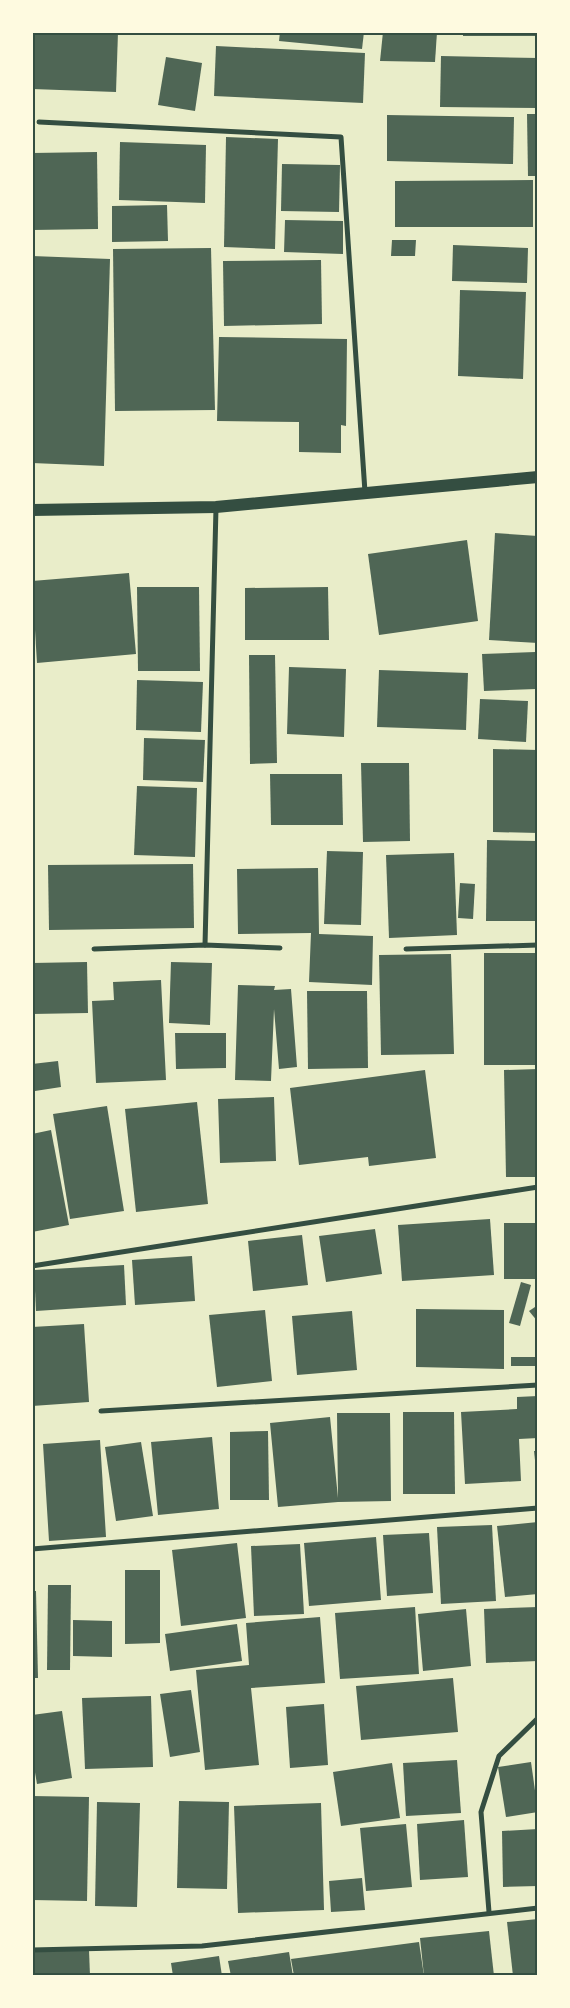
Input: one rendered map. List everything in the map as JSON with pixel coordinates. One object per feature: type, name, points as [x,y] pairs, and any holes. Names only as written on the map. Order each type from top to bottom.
[{"type":"main road","points":[[32,510],[216,507],[538,477]]},
{"type":"street","points":[[38,122],[341,138],[365,493]]},
{"type":"street","points":[[205,945],[216,507]]},
{"type":"street","points":[[94,949],[205,945],[280,948]]},
{"type":"street","points":[[406,949],[538,945]]},
{"type":"street","points":[[32,1266],[538,1187]]},
{"type":"street","points":[[100,1410],[538,1385]]},
{"type":"street","points":[[32,1549],[538,1508]]},
{"type":"street","points":[[489,1912],[481,1812],[499,1756],[538,1718]]},
{"type":"street","points":[[32,1950],[202,1946],[489,1912],[538,1908]]},
{"type":"building","points":[[32,32],[118,32],[116,92],[32,89]]},
{"type":"building","points":[[280,32],[364,32],[362,49],[279,41]]},
{"type":"building","points":[[383,32],[437,32],[435,62],[380,61]]},
{"type":"building","points":[[463,32],[538,32],[538,36],[463,36]]},
{"type":"building","points":[[216,46],[365,53],[363,103],[214,96]]},
{"type":"building","points":[[441,56],[538,58],[538,108],[440,107]]},
{"type":"building","points":[[166,57],[202,63],[195,111],[158,105]]},
{"type":"building","points":[[527,114],[538,114],[538,176],[528,176]]},
{"type":"building","points":[[387,115],[514,117],[513,164],[387,161]]},
{"type":"building","points":[[226,137],[278,139],[275,249],[224,247]]},
{"type":"building","points":[[120,142],[206,145],[205,203],[119,200]]},
{"type":"building","points":[[97,152],[98,229],[32,230],[32,153]]},
{"type":"building","points":[[282,164],[340,165],[339,212],[281,211]]},
{"type":"building","points":[[533,180],[533,227],[395,227],[395,181]]},
{"type":"building","points":[[167,205],[168,241],[112,242],[112,206]]},
{"type":"building","points":[[285,220],[343,221],[343,254],[284,252]]},
{"type":"building","points":[[392,240],[416,240],[415,256],[391,256]]},
{"type":"building","points":[[453,245],[528,248],[527,283],[452,281]]},
{"type":"building","points":[[211,248],[215,410],[115,411],[113,249]]},
{"type":"building","points":[[32,256],[110,259],[104,466],[32,463]]},
{"type":"building","points":[[321,260],[322,324],[224,326],[223,261]]},
{"type":"building","points":[[460,290],[526,292],[523,379],[458,376]]},
{"type":"building","points":[[219,337],[347,339],[346,426],[341,425],[341,453],[299,452],[299,422],[217,421]]},
{"type":"building","points":[[495,533],[538,536],[538,643],[489,640]]},
{"type":"building","points":[[467,540],[478,621],[379,635],[368,554]]},
{"type":"building","points":[[129,573],[136,654],[37,663],[32,581]]},
{"type":"building","points":[[137,587],[199,587],[200,671],[138,671]]},
{"type":"building","points":[[328,587],[329,640],[245,640],[245,588]]},
{"type":"building","points":[[535,652],[536,689],[484,691],[482,654]]},
{"type":"building","points":[[249,655],[275,655],[277,763],[250,764]]},
{"type":"building","points":[[289,667],[346,669],[344,737],[287,734]]},
{"type":"building","points":[[379,670],[468,673],[466,730],[377,727]]},
{"type":"building","points":[[137,680],[203,682],[201,732],[136,730]]},
{"type":"building","points":[[480,699],[528,701],[526,742],[478,739]]},
{"type":"building","points":[[144,738],[205,740],[203,782],[143,780]]},
{"type":"building","points":[[493,749],[538,750],[538,833],[493,832]]},
{"type":"building","points":[[361,763],[409,763],[410,841],[363,842]]},
{"type":"building","points":[[270,774],[342,774],[343,825],[271,825]]},
{"type":"building","points":[[137,786],[197,788],[195,857],[134,855]]},
{"type":"building","points":[[487,840],[538,841],[538,921],[486,921]]},
{"type":"building","points":[[327,851],[363,852],[361,925],[324,924]]},
{"type":"building","points":[[454,853],[457,935],[389,938],[386,855]]},
{"type":"building","points":[[193,864],[194,928],[49,930],[48,865]]},
{"type":"building","points":[[318,868],[319,934],[373,936],[372,985],[309,982],[311,933],[238,934],[237,869]]},
{"type":"building","points":[[460,883],[475,884],[473,919],[458,918]]},
{"type":"building","points":[[484,953],[538,953],[538,1065],[484,1065]]},
{"type":"building","points":[[451,954],[454,1054],[381,1055],[379,955]]},
{"type":"building","points":[[87,962],[88,1013],[32,1014],[32,963]]},
{"type":"building","points":[[171,962],[212,963],[210,1025],[169,1023]]},
{"type":"building","points":[[161,980],[166,1080],[96,1083],[92,1001],[114,1000],[113,982]]},
{"type":"building","points":[[238,985],[275,986],[274,990],[291,989],[297,1067],[279,1069],[274,1009],[271,1081],[235,1080]]},
{"type":"building","points":[[307,991],[367,991],[368,1068],[308,1069]]},
{"type":"building","points":[[175,1033],[226,1033],[226,1068],[176,1069]]},
{"type":"building","points":[[58,1061],[61,1087],[35,1091],[32,1064]]},
{"type":"building","points":[[538,1069],[538,1177],[506,1177],[504,1070]]},
{"type":"building","points":[[425,1070],[436,1158],[369,1166],[368,1157],[299,1165],[290,1088]]},
{"type":"building","points":[[274,1097],[276,1161],[220,1163],[218,1099]]},
{"type":"building","points":[[197,1102],[208,1204],[136,1212],[125,1109]]},
{"type":"building","points":[[107,1106],[124,1211],[70,1219],[53,1114]]},
{"type":"building","points":[[51,1130],[69,1225],[32,1232],[32,1134]]},
{"type":"building","points":[[490,1219],[494,1275],[402,1281],[398,1225]]},
{"type":"building","points":[[504,1223],[538,1223],[538,1279],[504,1279]]},
{"type":"building","points":[[375,1229],[382,1274],[326,1282],[319,1236]]},
{"type":"building","points":[[302,1235],[308,1285],[253,1291],[248,1241]]},
{"type":"building","points":[[192,1256],[195,1301],[135,1305],[132,1260]]},
{"type":"building","points":[[124,1265],[126,1305],[36,1311],[34,1270]]},
{"type":"building","points":[[521,1282],[531,1285],[520,1326],[509,1323]]},
{"type":"building","points":[[538,1305],[538,1322],[529,1311]]},
{"type":"building","points":[[416,1309],[504,1310],[504,1369],[416,1367]]},
{"type":"building","points":[[265,1310],[272,1381],[217,1387],[209,1315]]},
{"type":"building","points":[[352,1311],[357,1370],[297,1375],[292,1316]]},
{"type":"building","points":[[84,1324],[89,1402],[32,1406],[32,1327]]},
{"type":"building","points":[[511,1357],[536,1357],[536,1366],[511,1366]]},
{"type":"building","points":[[538,1396],[538,1438],[519,1439],[521,1481],[465,1484],[461,1412],[517,1409],[517,1397]]},
{"type":"building","points":[[403,1412],[454,1412],[455,1494],[403,1494]]},
{"type":"building","points":[[337,1413],[390,1413],[391,1501],[338,1502],[278,1507],[270,1423],[330,1417],[338,1498]]},
{"type":"building","points":[[268,1431],[269,1500],[230,1500],[230,1432]]},
{"type":"building","points":[[212,1437],[219,1509],[158,1515],[151,1442]]},
{"type":"building","points":[[100,1440],[106,1537],[49,1541],[43,1444]]},
{"type":"building","points":[[141,1442],[153,1516],[116,1521],[105,1447]]},
{"type":"building","points":[[534,1451],[538,1451],[538,1469],[536,1469]]},
{"type":"building","points":[[538,1522],[538,1594],[505,1597],[497,1526]]},
{"type":"building","points":[[492,1525],[496,1601],[441,1604],[437,1527]]},
{"type":"building","points":[[429,1533],[433,1593],[387,1596],[383,1535]]},
{"type":"building","points":[[376,1537],[381,1600],[309,1606],[304,1543]]},
{"type":"building","points":[[237,1543],[246,1618],[181,1626],[172,1550]]},
{"type":"building","points":[[300,1544],[304,1614],[254,1616],[251,1546]]},
{"type":"building","points":[[125,1570],[160,1570],[160,1643],[125,1644]]},
{"type":"building","points":[[48,1585],[71,1585],[70,1670],[47,1670]]},
{"type":"building","points":[[32,1591],[36,1591],[38,1678],[32,1678]]},
{"type":"building","points":[[415,1607],[419,1674],[340,1679],[335,1613]]},
{"type":"building","points":[[538,1607],[538,1661],[486,1663],[484,1609]]},
{"type":"building","points":[[466,1609],[471,1666],[423,1671],[418,1614]]},
{"type":"building","points":[[320,1617],[325,1683],[251,1688],[259,1765],[205,1770],[196,1670],[249,1665],[246,1623]]},
{"type":"building","points":[[73,1620],[112,1621],[112,1657],[73,1656]]},
{"type":"building","points":[[237,1624],[242,1661],[170,1671],[165,1634]]},
{"type":"building","points":[[453,1678],[458,1732],[361,1740],[356,1686]]},
{"type":"building","points":[[191,1690],[200,1752],[170,1757],[160,1694]]},
{"type":"building","points":[[151,1696],[153,1767],[85,1769],[82,1698]]},
{"type":"building","points":[[324,1704],[328,1765],[290,1768],[286,1707]]},
{"type":"building","points":[[62,1711],[72,1778],[37,1784],[32,1755],[32,1715]]},
{"type":"building","points":[[457,1760],[461,1813],[406,1816],[403,1763]]},
{"type":"building","points":[[531,1762],[538,1812],[506,1817],[498,1767]]},
{"type":"building","points":[[392,1763],[400,1818],[341,1826],[333,1772]]},
{"type":"building","points":[[32,1796],[89,1797],[87,1901],[32,1900]]},
{"type":"building","points":[[179,1801],[229,1802],[227,1889],[177,1888]]},
{"type":"building","points":[[97,1802],[140,1803],[137,1907],[95,1906]]},
{"type":"building","points":[[321,1803],[324,1910],[238,1913],[234,1806]]},
{"type":"building","points":[[464,1820],[468,1877],[420,1880],[417,1824]]},
{"type":"building","points":[[406,1824],[412,1887],[366,1891],[360,1828]]},
{"type":"building","points":[[538,1829],[538,1886],[503,1887],[502,1831]]},
{"type":"building","points":[[362,1878],[365,1910],[331,1912],[329,1881]]},
{"type":"building","points":[[538,1919],[538,1976],[513,1976],[507,1922]]},
{"type":"building","points":[[489,1931],[494,1976],[424,1976],[420,1938]]},
{"type":"building","points":[[419,1942],[424,1976],[294,1976],[291,1959]]},
{"type":"building","points":[[89,1950],[90,1976],[32,1976],[32,1952]]},
{"type":"building","points":[[289,1952],[293,1976],[231,1976],[228,1961]]},
{"type":"building","points":[[219,1956],[222,1976],[173,1976],[171,1963]]}]
